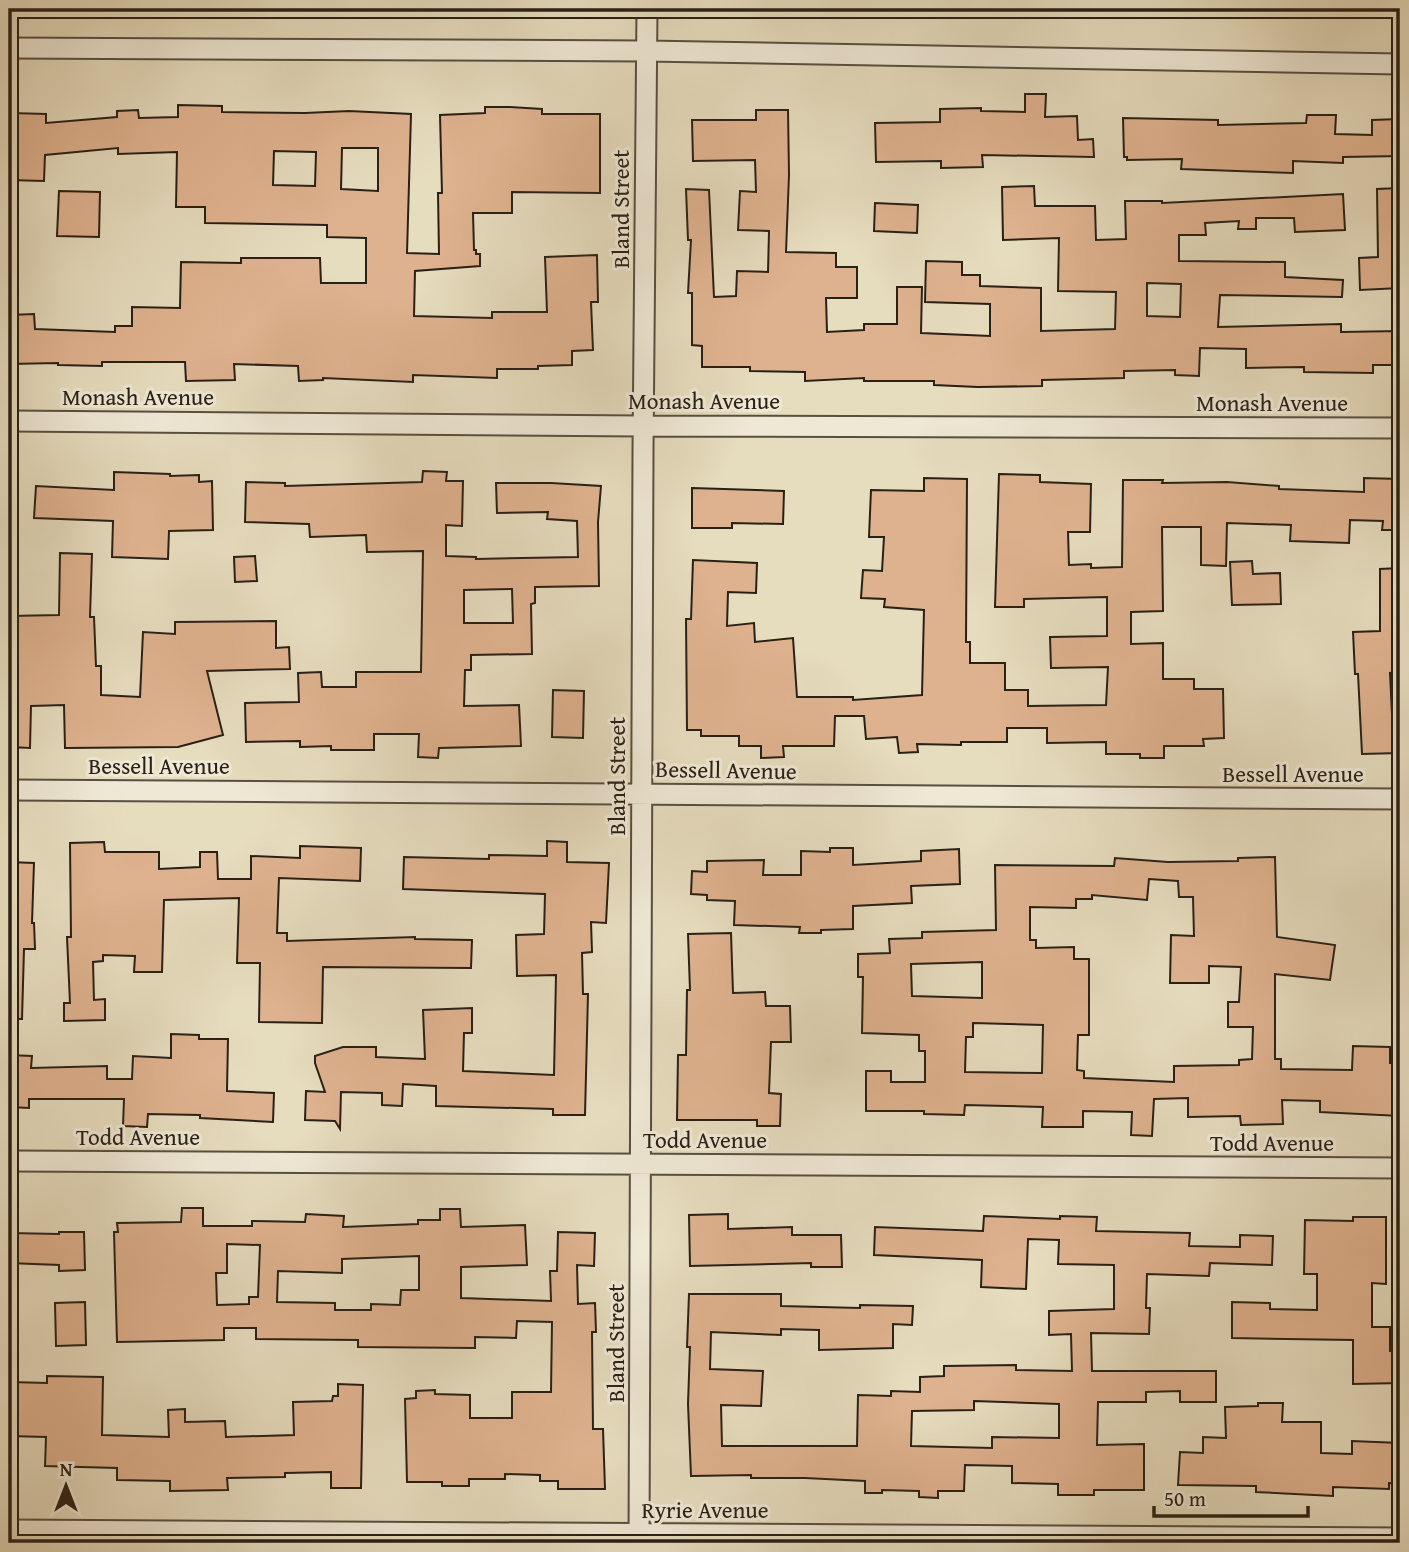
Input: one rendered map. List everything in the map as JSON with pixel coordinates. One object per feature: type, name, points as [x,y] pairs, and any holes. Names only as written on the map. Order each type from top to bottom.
[{"type":"street","name":"Bland Street","points":[[639,1539],[647,9]]},
{"type":"street","points":[[9,48],[646,51],[1400,64]]},
{"type":"street","name":"Monash Avenue","points":[[9,421],[1400,428]]},
{"type":"street","name":"Bessell Avenue","points":[[9,790],[1400,799]]},
{"type":"street","name":"Todd Avenue","points":[[9,1161],[1400,1168]]},
{"type":"street","name":"Ryrie Avenue","points":[[9,1530],[639,1539],[1400,1538]]},
{"type":"building","points":[[1025,94],[1046,94],[1045,117],[1077,116],[1078,140],[1093,139],[1094,157],[982,155],[983,167],[941,168],[941,161],[876,162],[875,123],[940,122],[940,109],[981,108],[981,111],[1025,112]]},
{"type":"building","points":[[178,105],[222,106],[222,112],[349,111],[411,114],[407,253],[439,254],[438,193],[442,193],[440,115],[485,113],[485,107],[542,109],[542,114],[600,114],[600,193],[512,192],[512,213],[473,213],[474,250],[476,254],[480,254],[480,266],[415,271],[414,316],[492,318],[492,312],[547,312],[545,257],[597,255],[598,302],[591,302],[593,350],[572,351],[572,365],[538,366],[538,369],[497,369],[497,378],[413,375],[413,382],[323,378],[299,381],[298,366],[234,364],[235,380],[186,381],[185,362],[102,362],[102,366],[9,364],[9,315],[34,314],[35,329],[115,332],[115,326],[132,326],[132,307],[180,308],[181,262],[241,263],[241,258],[320,258],[321,283],[366,283],[366,238],[327,237],[327,225],[205,223],[205,207],[176,207],[177,152],[118,154],[118,148],[45,155],[44,181],[9,180],[11,113],[46,114],[46,123],[117,117],[117,111],[138,110],[139,118],[178,117]],"holes":[[[342,148],[378,148],[378,191],[341,189]],[[274,151],[316,152],[315,186],[273,185]]]},
{"type":"building","points":[[756,110],[788,110],[786,252],[836,253],[836,267],[857,267],[857,298],[826,298],[827,332],[864,330],[864,324],[897,324],[897,287],[922,287],[921,333],[990,336],[990,304],[925,302],[926,261],[962,262],[962,275],[980,275],[980,286],[1041,288],[1041,331],[1115,329],[1116,292],[1058,291],[1059,238],[1003,240],[1002,187],[1034,186],[1035,206],[1095,206],[1096,240],[1126,239],[1125,201],[1162,203],[1343,194],[1345,230],[1295,232],[1294,218],[1256,218],[1256,229],[1238,229],[1239,221],[1205,223],[1206,235],[1179,235],[1179,261],[1285,262],[1285,277],[1343,280],[1342,297],[1220,295],[1218,327],[1341,324],[1341,332],[1400,331],[1400,365],[1373,365],[1373,373],[1304,372],[1304,367],[1246,368],[1246,349],[1200,348],[1199,376],[1175,375],[1175,370],[1124,371],[1124,378],[1042,380],[1042,386],[978,387],[934,385],[934,381],[864,381],[864,378],[805,381],[805,372],[750,371],[750,367],[702,367],[702,346],[692,345],[692,293],[688,293],[691,240],[688,240],[686,189],[709,190],[714,297],[736,296],[737,271],[768,272],[769,231],[738,230],[740,191],[756,192],[755,160],[693,161],[692,120],[756,120]],"holes":[[[1147,283],[1181,284],[1180,317],[1147,316]]]},
{"type":"building","points":[[1307,115],[1336,115],[1335,134],[1372,135],[1372,120],[1400,119],[1400,156],[1343,157],[1343,163],[1293,161],[1293,173],[1181,169],[1182,159],[1127,160],[1127,157],[1124,157],[1123,118],[1218,120],[1218,125],[1306,123]]},
{"type":"building","points":[[1400,188],[1400,288],[1360,290],[1359,258],[1378,257],[1377,189]]},
{"type":"building","points":[[59,191],[100,192],[99,237],[57,236]]},
{"type":"building","points":[[875,203],[918,205],[917,233],[874,231]]},
{"type":"building","points":[[423,471],[447,472],[446,481],[463,481],[462,526],[446,525],[446,556],[476,559],[578,557],[577,521],[547,519],[548,512],[497,513],[496,483],[601,486],[598,522],[599,586],[535,587],[535,603],[531,604],[532,654],[471,655],[471,670],[465,670],[464,706],[519,705],[521,746],[439,748],[438,758],[418,757],[419,734],[374,734],[374,750],[331,750],[331,746],[300,747],[300,741],[246,742],[245,703],[299,702],[298,673],[321,672],[322,687],[356,687],[356,672],[421,672],[423,551],[367,552],[366,535],[310,537],[309,524],[245,522],[246,482],[285,483],[285,486],[422,482]],"holes":[[[512,589],[513,623],[464,623],[464,590]]]},
{"type":"building","points":[[114,472],[199,475],[199,482],[212,481],[213,530],[169,531],[168,559],[112,557],[113,521],[34,518],[36,486],[114,490]]},
{"type":"building","points":[[999,474],[1040,475],[1040,482],[1091,484],[1090,532],[1068,532],[1069,565],[1091,564],[1091,568],[1122,567],[1123,480],[1163,480],[1162,483],[1227,482],[1279,486],[1279,489],[1364,492],[1364,478],[1400,479],[1400,530],[1382,530],[1383,521],[1350,520],[1349,543],[1290,541],[1291,525],[1227,523],[1226,566],[1201,565],[1201,527],[1162,527],[1163,611],[1131,612],[1131,644],[1163,643],[1163,679],[1194,679],[1194,689],[1223,689],[1224,738],[1203,739],[1204,746],[1164,746],[1164,758],[1140,758],[1140,754],[1106,754],[1106,742],[1047,743],[1047,728],[1007,728],[1007,742],[917,744],[918,752],[899,753],[897,737],[866,739],[864,716],[835,716],[834,746],[783,746],[784,757],[761,758],[761,746],[739,746],[739,736],[701,736],[701,730],[687,730],[686,619],[691,619],[693,560],[757,563],[756,593],[728,592],[727,626],[754,623],[755,642],[793,638],[797,697],[853,697],[853,700],[922,695],[924,610],[884,607],[885,599],[861,598],[863,570],[882,571],[884,537],[869,537],[871,490],[924,491],[924,478],[967,479],[966,642],[970,642],[970,663],[1005,663],[1005,690],[1028,690],[1028,706],[1106,705],[1108,667],[1051,668],[1050,637],[1107,636],[1107,597],[1024,599],[1024,607],[995,607]]},
{"type":"building","points":[[692,488],[784,491],[783,524],[732,523],[732,528],[692,528]]},
{"type":"building","points":[[60,553],[92,554],[90,617],[94,617],[96,666],[101,666],[101,695],[140,697],[143,632],[175,634],[175,622],[276,621],[276,648],[289,647],[290,669],[207,671],[223,735],[178,747],[65,748],[64,705],[31,706],[30,748],[9,747],[9,616],[59,615]]},
{"type":"building","points":[[255,556],[257,581],[235,582],[234,557]]},
{"type":"building","points":[[1252,561],[1253,574],[1280,573],[1281,604],[1232,605],[1230,562]]},
{"type":"building","points":[[1400,568],[1400,672],[1390,673],[1392,714],[1400,713],[1400,753],[1362,754],[1353,632],[1380,631],[1380,569]]},
{"type":"building","points":[[553,690],[584,691],[583,738],[552,737]]},
{"type":"building","points":[[547,841],[567,842],[567,862],[609,863],[606,923],[591,922],[592,952],[582,953],[583,994],[588,994],[585,1115],[553,1115],[553,1109],[436,1106],[436,1086],[403,1084],[402,1106],[382,1105],[382,1093],[341,1092],[340,1129],[335,1121],[305,1120],[306,1091],[325,1092],[315,1056],[343,1047],[376,1047],[376,1057],[425,1059],[423,1010],[472,1008],[472,1033],[464,1033],[463,1071],[554,1075],[556,975],[517,976],[516,935],[544,934],[545,894],[403,889],[404,857],[489,859],[489,855],[547,856]]},
{"type":"building","points":[[104,842],[105,852],[159,852],[159,869],[200,867],[200,852],[217,852],[218,879],[251,879],[251,856],[300,858],[300,846],[361,848],[360,881],[279,878],[277,933],[287,933],[287,941],[415,937],[472,940],[471,968],[323,967],[322,1023],[259,1022],[260,963],[237,963],[239,898],[164,900],[162,972],[134,972],[135,956],[103,955],[103,961],[93,962],[94,1000],[105,999],[105,1020],[64,1021],[64,1003],[70,1003],[67,937],[71,937],[70,843]]},
{"type":"building","points":[[830,848],[853,848],[853,865],[921,861],[921,851],[959,849],[960,884],[911,886],[912,903],[853,906],[853,929],[821,930],[821,933],[799,933],[800,927],[734,925],[735,901],[707,900],[707,895],[691,894],[692,871],[707,872],[707,861],[764,860],[763,875],[801,875],[801,851],[830,852]]},
{"type":"building","points":[[1275,857],[1277,937],[1335,945],[1330,980],[1275,974],[1275,1059],[1281,1059],[1281,1069],[1352,1070],[1353,1046],[1390,1047],[1390,1063],[1400,1063],[1400,1116],[1320,1112],[1320,1101],[1282,1100],[1283,1124],[1241,1125],[1240,1116],[1188,1117],[1188,1098],[1154,1099],[1152,1136],[1131,1135],[1132,1112],[1083,1111],[1083,1127],[1042,1127],[1043,1107],[965,1105],[964,1115],[924,1114],[924,1111],[866,1111],[866,1071],[891,1071],[891,1082],[925,1082],[925,1051],[919,1051],[919,1035],[862,1033],[863,977],[858,977],[858,954],[890,953],[889,939],[922,938],[922,932],[996,930],[995,865],[1114,866],[1115,858],[1168,862],[1238,861],[1238,858]],"holes":[[[1149,879],[1178,881],[1179,897],[1193,897],[1194,936],[1171,935],[1170,983],[1209,983],[1209,966],[1241,967],[1239,1002],[1228,1002],[1228,1027],[1253,1027],[1252,1059],[1239,1060],[1239,1065],[1174,1066],[1174,1082],[1084,1078],[1084,1071],[1077,1070],[1078,1035],[1089,1035],[1089,959],[1074,959],[1074,947],[1036,948],[1036,940],[1030,940],[1030,907],[1076,908],[1076,899],[1092,899],[1092,895],[1147,900]],[[982,962],[982,998],[912,996],[911,964]],[[973,1023],[1043,1025],[1042,1073],[965,1072],[966,1037],[973,1037]]]},
{"type":"building","points":[[9,862],[34,863],[32,923],[35,949],[24,949],[22,1019],[9,1019]]},
{"type":"building","points":[[731,933],[733,993],[765,992],[766,1006],[790,1006],[791,1042],[771,1042],[769,1093],[781,1094],[780,1126],[757,1126],[757,1120],[677,1120],[678,1055],[686,1055],[687,990],[690,990],[688,934]]},
{"type":"building","points":[[171,1034],[199,1035],[199,1039],[228,1039],[227,1091],[274,1093],[273,1122],[200,1118],[200,1115],[148,1114],[147,1127],[123,1126],[124,1099],[29,1099],[29,1108],[9,1107],[9,1055],[32,1056],[31,1068],[107,1066],[107,1079],[132,1079],[133,1056],[171,1058]]},
{"type":"building","points":[[182,1208],[203,1208],[203,1226],[252,1226],[252,1221],[305,1222],[306,1214],[344,1216],[343,1227],[418,1224],[418,1220],[440,1220],[440,1209],[460,1209],[461,1227],[525,1225],[527,1265],[461,1267],[461,1298],[551,1301],[550,1271],[557,1271],[558,1232],[595,1233],[594,1266],[577,1265],[578,1304],[595,1303],[596,1332],[592,1332],[593,1429],[603,1429],[605,1489],[558,1489],[558,1481],[540,1481],[540,1475],[505,1474],[505,1479],[469,1479],[469,1486],[442,1486],[442,1482],[407,1482],[405,1399],[416,1398],[416,1391],[435,1390],[435,1394],[470,1395],[470,1418],[512,1418],[512,1392],[551,1392],[552,1322],[517,1321],[516,1338],[475,1337],[475,1348],[358,1347],[358,1340],[256,1339],[256,1328],[224,1328],[224,1340],[117,1342],[114,1232],[118,1232],[117,1223],[181,1222]],"holes":[[[227,1244],[260,1245],[258,1297],[249,1297],[249,1304],[217,1305],[216,1273],[227,1273]],[[419,1256],[419,1290],[401,1290],[400,1305],[371,1304],[371,1310],[335,1310],[335,1303],[277,1302],[278,1271],[342,1273],[342,1259]]]},
{"type":"building","points":[[728,1214],[728,1229],[792,1227],[792,1235],[841,1235],[842,1267],[811,1267],[811,1263],[690,1266],[689,1215]]},
{"type":"building","points":[[984,1216],[1060,1219],[1060,1216],[1097,1217],[1096,1231],[1190,1233],[1189,1246],[1240,1247],[1240,1235],[1273,1236],[1272,1265],[1210,1263],[1209,1276],[1147,1274],[1146,1308],[1150,1308],[1149,1334],[1091,1333],[1092,1371],[1216,1371],[1216,1402],[1180,1402],[1180,1391],[1146,1392],[1146,1402],[1098,1402],[1097,1445],[1144,1444],[1144,1490],[1094,1490],[1094,1495],[1058,1495],[1058,1484],[1012,1483],[1012,1466],[965,1465],[964,1491],[938,1491],[938,1498],[919,1497],[919,1491],[882,1490],[882,1493],[865,1493],[865,1481],[751,1478],[751,1475],[691,1476],[688,1404],[690,1347],[687,1347],[689,1294],[781,1294],[781,1306],[913,1306],[912,1325],[893,1324],[893,1348],[819,1350],[819,1330],[781,1329],[781,1335],[711,1332],[710,1369],[763,1371],[761,1406],[721,1405],[722,1446],[857,1446],[858,1395],[891,1396],[891,1391],[920,1392],[920,1377],[944,1376],[944,1366],[1016,1365],[1016,1370],[1072,1371],[1071,1334],[1049,1335],[1049,1311],[1114,1309],[1114,1265],[1058,1264],[1059,1240],[1028,1239],[1026,1289],[981,1287],[982,1260],[874,1255],[875,1227],[983,1231]],"holes":[[[974,1401],[1059,1404],[1059,1438],[992,1437],[992,1448],[911,1446],[912,1411],[974,1410]]]},
{"type":"building","points":[[1353,1217],[1386,1217],[1386,1284],[1372,1283],[1372,1327],[1390,1327],[1390,1351],[1400,1350],[1400,1383],[1353,1384],[1353,1340],[1232,1338],[1232,1302],[1270,1303],[1270,1309],[1317,1310],[1317,1274],[1304,1274],[1305,1220],[1353,1221]]},
{"type":"building","points":[[84,1232],[85,1270],[59,1271],[59,1265],[9,1263],[9,1233]]},
{"type":"building","points":[[85,1302],[86,1345],[56,1346],[55,1303]]},
{"type":"building","points":[[47,1376],[103,1377],[102,1435],[169,1437],[168,1410],[185,1409],[185,1422],[225,1421],[226,1437],[294,1435],[293,1402],[332,1401],[333,1396],[338,1396],[338,1384],[363,1385],[361,1488],[331,1488],[331,1472],[285,1473],[285,1477],[227,1478],[228,1490],[170,1491],[170,1481],[117,1480],[117,1468],[45,1466],[46,1437],[9,1436],[9,1413],[10,1382],[47,1383]]},
{"type":"building","points":[[1258,1403],[1283,1403],[1282,1422],[1321,1422],[1321,1453],[1352,1454],[1352,1441],[1400,1443],[1400,1484],[1389,1483],[1389,1489],[1333,1487],[1333,1496],[1256,1492],[1256,1486],[1178,1485],[1180,1452],[1203,1453],[1203,1437],[1226,1438],[1225,1407],[1258,1406]]}]
